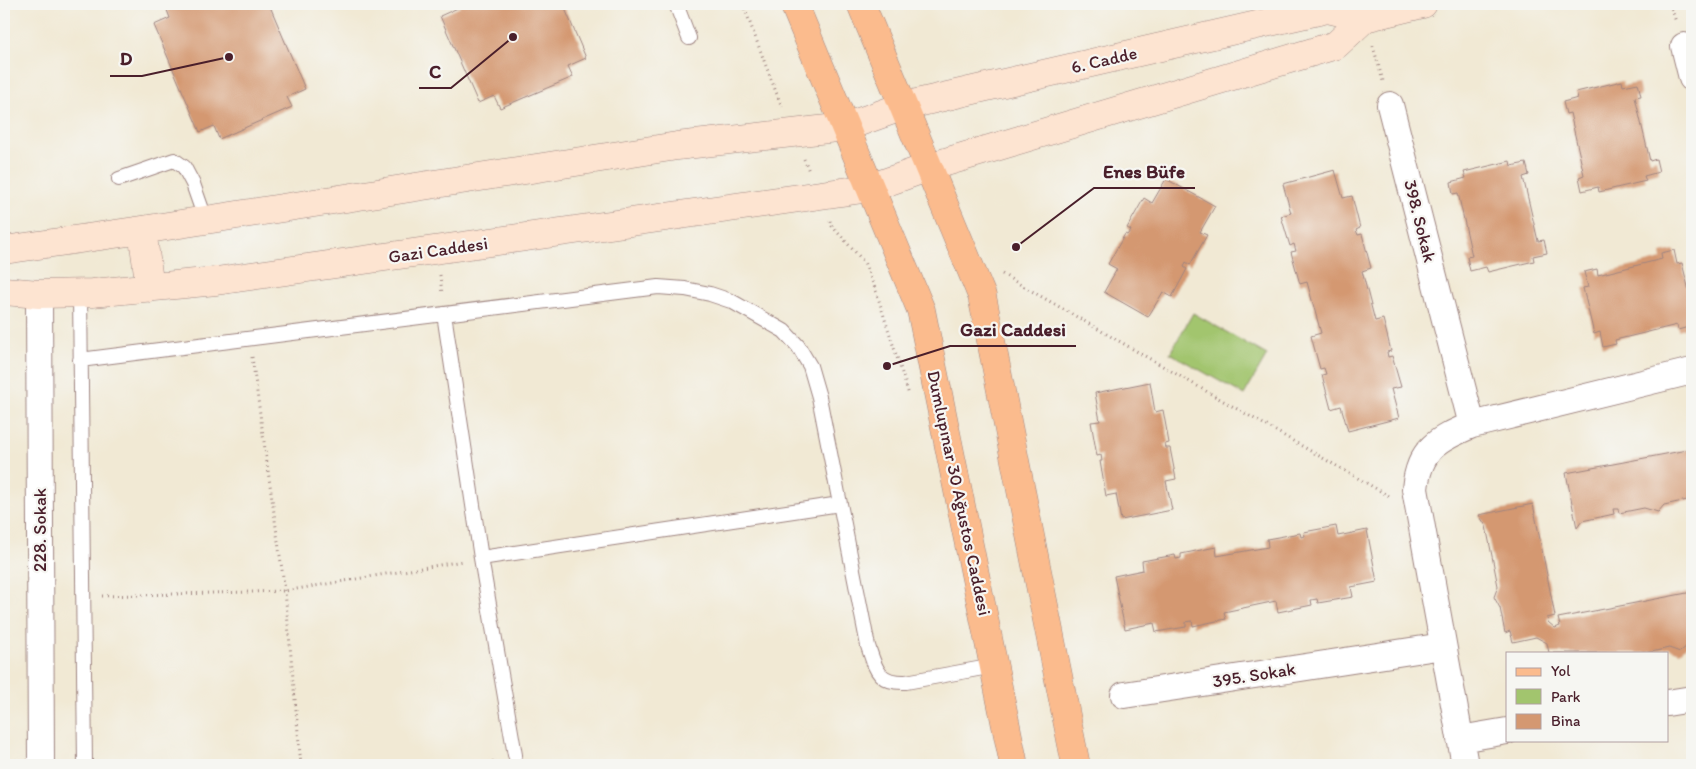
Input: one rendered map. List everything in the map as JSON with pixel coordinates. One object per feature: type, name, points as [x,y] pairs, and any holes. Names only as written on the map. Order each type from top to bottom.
[{"type":"main road","name":"Dumlupınar 30 Ağustos Caddesi","points":[[794,4],[921,310],[1014,765]]},
{"type":"main road","points":[[861,4],[982,296],[1076,765]]},
{"type":"main road","name":"6. Cadde","points":[[845,127],[904,106],[1327,9],[1365,18],[1423,4]]},
{"type":"main road","name":"6. Cadde","points":[[870,188],[929,167],[1336,45],[1365,18]]},
{"type":"main road","points":[[4,250],[206,221],[677,146],[845,127]]},
{"type":"main road","name":"Gazi Caddesi","points":[[4,291],[39,294],[80,293],[216,281],[870,188]]},
{"type":"main road","points":[[142,230],[150,288]]},
{"type":"street","points":[[1684,46],[1692,78]]},
{"type":"street","name":"398. Sokak","points":[[1390,105],[1472,426]]},
{"type":"street","name":"228. Sokak","points":[[39,294],[41,765]]},
{"type":"street","points":[[1465,765],[1415,489],[1417,471],[1423,458],[1449,434],[1472,426],[1692,371]]},
{"type":"street","name":"395. Sokak","points":[[1124,695],[1443,646]]},
{"type":"street","points":[[1668,703],[1692,699]]},
{"type":"street","points":[[1460,739],[1506,731]]},
{"type":"lane","points":[[676,4],[689,38]]},
{"type":"lane","points":[[119,179],[174,160],[184,167],[193,184],[206,221]]},
{"type":"lane","points":[[80,360],[658,287],[685,289],[710,294],[730,302],[784,331],[798,346],[810,366],[819,397],[868,646],[878,672],[884,679],[893,683],[994,666]]},
{"type":"lane","points":[[80,293],[85,765]]},
{"type":"lane","points":[[444,314],[481,558],[515,755]]},
{"type":"lane","points":[[481,558],[840,504]]},
{"type":"path","points":[[743,4],[769,74],[832,226],[864,262],[876,291],[910,397]]},
{"type":"path","points":[[1365,18],[1390,105]]},
{"type":"path","points":[[436,250],[444,314]]},
{"type":"path","points":[[964,253],[1419,513]]},
{"type":"path","points":[[249,339],[285,591],[302,765]]},
{"type":"path","points":[[83,596],[285,591],[481,558]]},
{"type":"green space","points":[[1193,313],[1267,355],[1244,395],[1170,353]]},
{"type":"building","points":[[269,4],[305,89],[287,97],[292,107],[219,139],[214,126],[200,132],[154,25],[170,18],[165,5]]},
{"type":"building","points":[[458,4],[563,4],[586,58],[568,66],[573,77],[500,108],[494,96],[478,103],[440,16],[460,7]]},
{"type":"building","points":[[1622,81],[1623,86],[1638,83],[1641,96],[1635,97],[1650,161],[1656,159],[1659,172],[1644,176],[1646,181],[1599,192],[1598,187],[1582,191],[1579,177],[1584,175],[1570,113],[1566,114],[1563,102],[1578,98],[1576,92]]},
{"type":"building","points":[[1510,161],[1511,166],[1526,163],[1529,175],[1523,177],[1538,241],[1544,240],[1547,253],[1533,256],[1534,261],[1488,272],[1486,267],[1470,271],[1467,257],[1472,256],[1458,193],[1453,194],[1451,182],[1466,178],[1464,172]]},
{"type":"building","points":[[1335,170],[1343,198],[1352,196],[1360,228],[1356,230],[1358,235],[1362,234],[1371,268],[1362,271],[1375,321],[1383,319],[1391,351],[1387,352],[1388,357],[1392,356],[1401,387],[1391,389],[1399,418],[1348,431],[1341,406],[1331,409],[1322,375],[1326,374],[1324,368],[1320,369],[1311,336],[1321,333],[1307,282],[1300,284],[1291,252],[1296,251],[1294,244],[1290,246],[1281,216],[1291,213],[1283,184]]},
{"type":"building","points":[[1166,179],[1215,206],[1200,232],[1207,235],[1190,265],[1186,262],[1184,267],[1187,269],[1172,297],[1163,292],[1148,317],[1104,292],[1117,269],[1108,264],[1125,234],[1127,235],[1131,230],[1127,228],[1144,198],[1152,203]]},
{"type":"building","points":[[1674,250],[1677,264],[1682,263],[1692,303],[1692,310],[1689,311],[1692,326],[1678,330],[1677,325],[1615,340],[1616,344],[1603,347],[1600,332],[1594,334],[1583,288],[1588,287],[1584,272],[1597,269],[1598,275],[1662,259],[1661,253]]},
{"type":"building","points":[[1150,382],[1155,412],[1163,410],[1169,443],[1165,444],[1166,448],[1170,448],[1176,479],[1166,481],[1172,510],[1121,520],[1116,494],[1106,496],[1100,461],[1102,461],[1101,455],[1097,456],[1091,422],[1100,421],[1095,393]]},
{"type":"building","points":[[1692,449],[1692,499],[1664,505],[1658,512],[1644,508],[1619,513],[1618,509],[1613,509],[1614,514],[1582,521],[1577,528],[1566,473]]},
{"type":"building","points":[[1533,504],[1555,616],[1547,618],[1548,622],[1555,628],[1560,626],[1558,618],[1692,592],[1692,644],[1680,652],[1669,648],[1651,652],[1549,652],[1547,643],[1536,637],[1513,642],[1510,631],[1505,633],[1500,608],[1494,597],[1498,586],[1486,526],[1479,515]]},
{"type":"building","points":[[1336,526],[1338,536],[1367,530],[1377,582],[1351,587],[1353,597],[1318,603],[1317,599],[1311,600],[1312,605],[1278,612],[1276,601],[1224,612],[1226,619],[1193,626],[1192,621],[1186,622],[1186,627],[1156,632],[1154,623],[1125,629],[1114,576],[1143,570],[1142,561],[1175,555],[1176,559],[1181,558],[1181,554],[1216,547],[1217,556],[1268,547],[1267,539],[1300,533],[1301,537],[1305,536],[1304,532]]},
{"type":"place","name":"C","points":[[513,37]]},
{"type":"place","name":"D","points":[[229,57]]},
{"type":"place","name":"Enes Büfe","points":[[1016,247]]},
{"type":"place","name":"Gazi Caddesi","points":[[887,366]]}]
